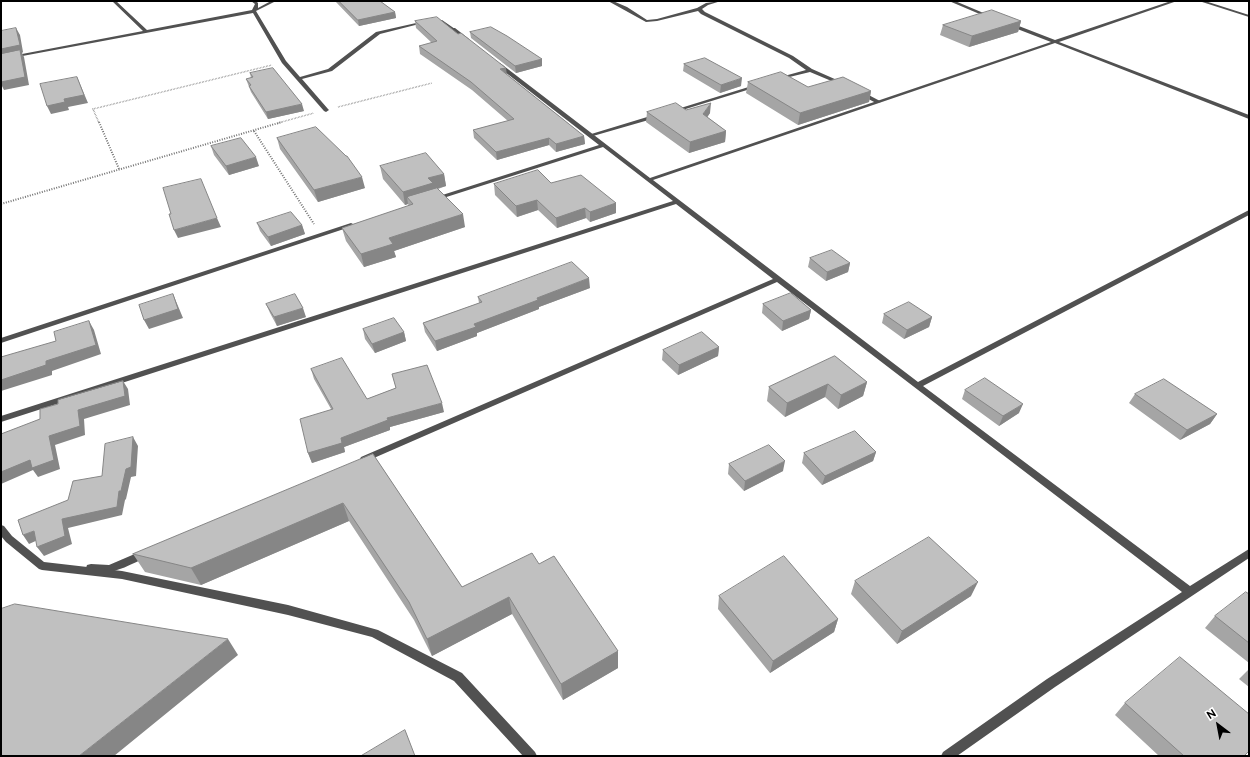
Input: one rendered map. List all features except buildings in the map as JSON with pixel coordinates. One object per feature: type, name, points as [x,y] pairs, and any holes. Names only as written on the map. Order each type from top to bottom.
[{"type":"street","points":[[114,1],[145,30]]},
{"type":"street","points":[[253,1],[257,4],[254,11]]},
{"type":"street","points":[[1,59],[145,30],[254,11],[274,1]]},
{"type":"street","points":[[610,1],[646,21],[658,20],[699,9],[707,4],[719,1]]},
{"type":"street","points":[[950,1],[995,18]]},
{"type":"street","points":[[649,180],[1175,1]]},
{"type":"street","points":[[1201,1],[1249,16]]},
{"type":"street","points":[[699,9],[702,13],[791,57],[810,70],[851,88]]},
{"type":"street","points":[[254,11],[284,62],[326,110]]},
{"type":"street","points":[[298,79],[330,70],[378,33],[428,21],[440,21],[472,44]]},
{"type":"street","points":[[1003,21],[1249,117]]},
{"type":"street","points":[[490,58],[917,386],[1190,592]]},
{"type":"street","points":[[776,80],[810,70]]},
{"type":"street","points":[[590,135],[762,85]]},
{"type":"street","points":[[858,92],[878,102]]},
{"type":"street","points":[[425,202],[604,145]]},
{"type":"street","points":[[1,419],[678,202]]},
{"type":"street","points":[[917,386],[1249,212]]},
{"type":"street","points":[[1,341],[358,223]]},
{"type":"street","points":[[352,464],[778,279]]},
{"type":"street","points":[[1,529],[9,539],[42,566],[122,575],[288,610],[374,633],[458,677],[531,756]]},
{"type":"street","points":[[42,566],[110,569],[154,550]]},
{"type":"street","points":[[947,756],[1051,683],[1249,553]]},
{"type":"path","points":[[119,169],[93,108],[284,62]]},
{"type":"path","points":[[1,204],[326,110],[432,83]]},
{"type":"path","points":[[254,131],[321,235]]}]
